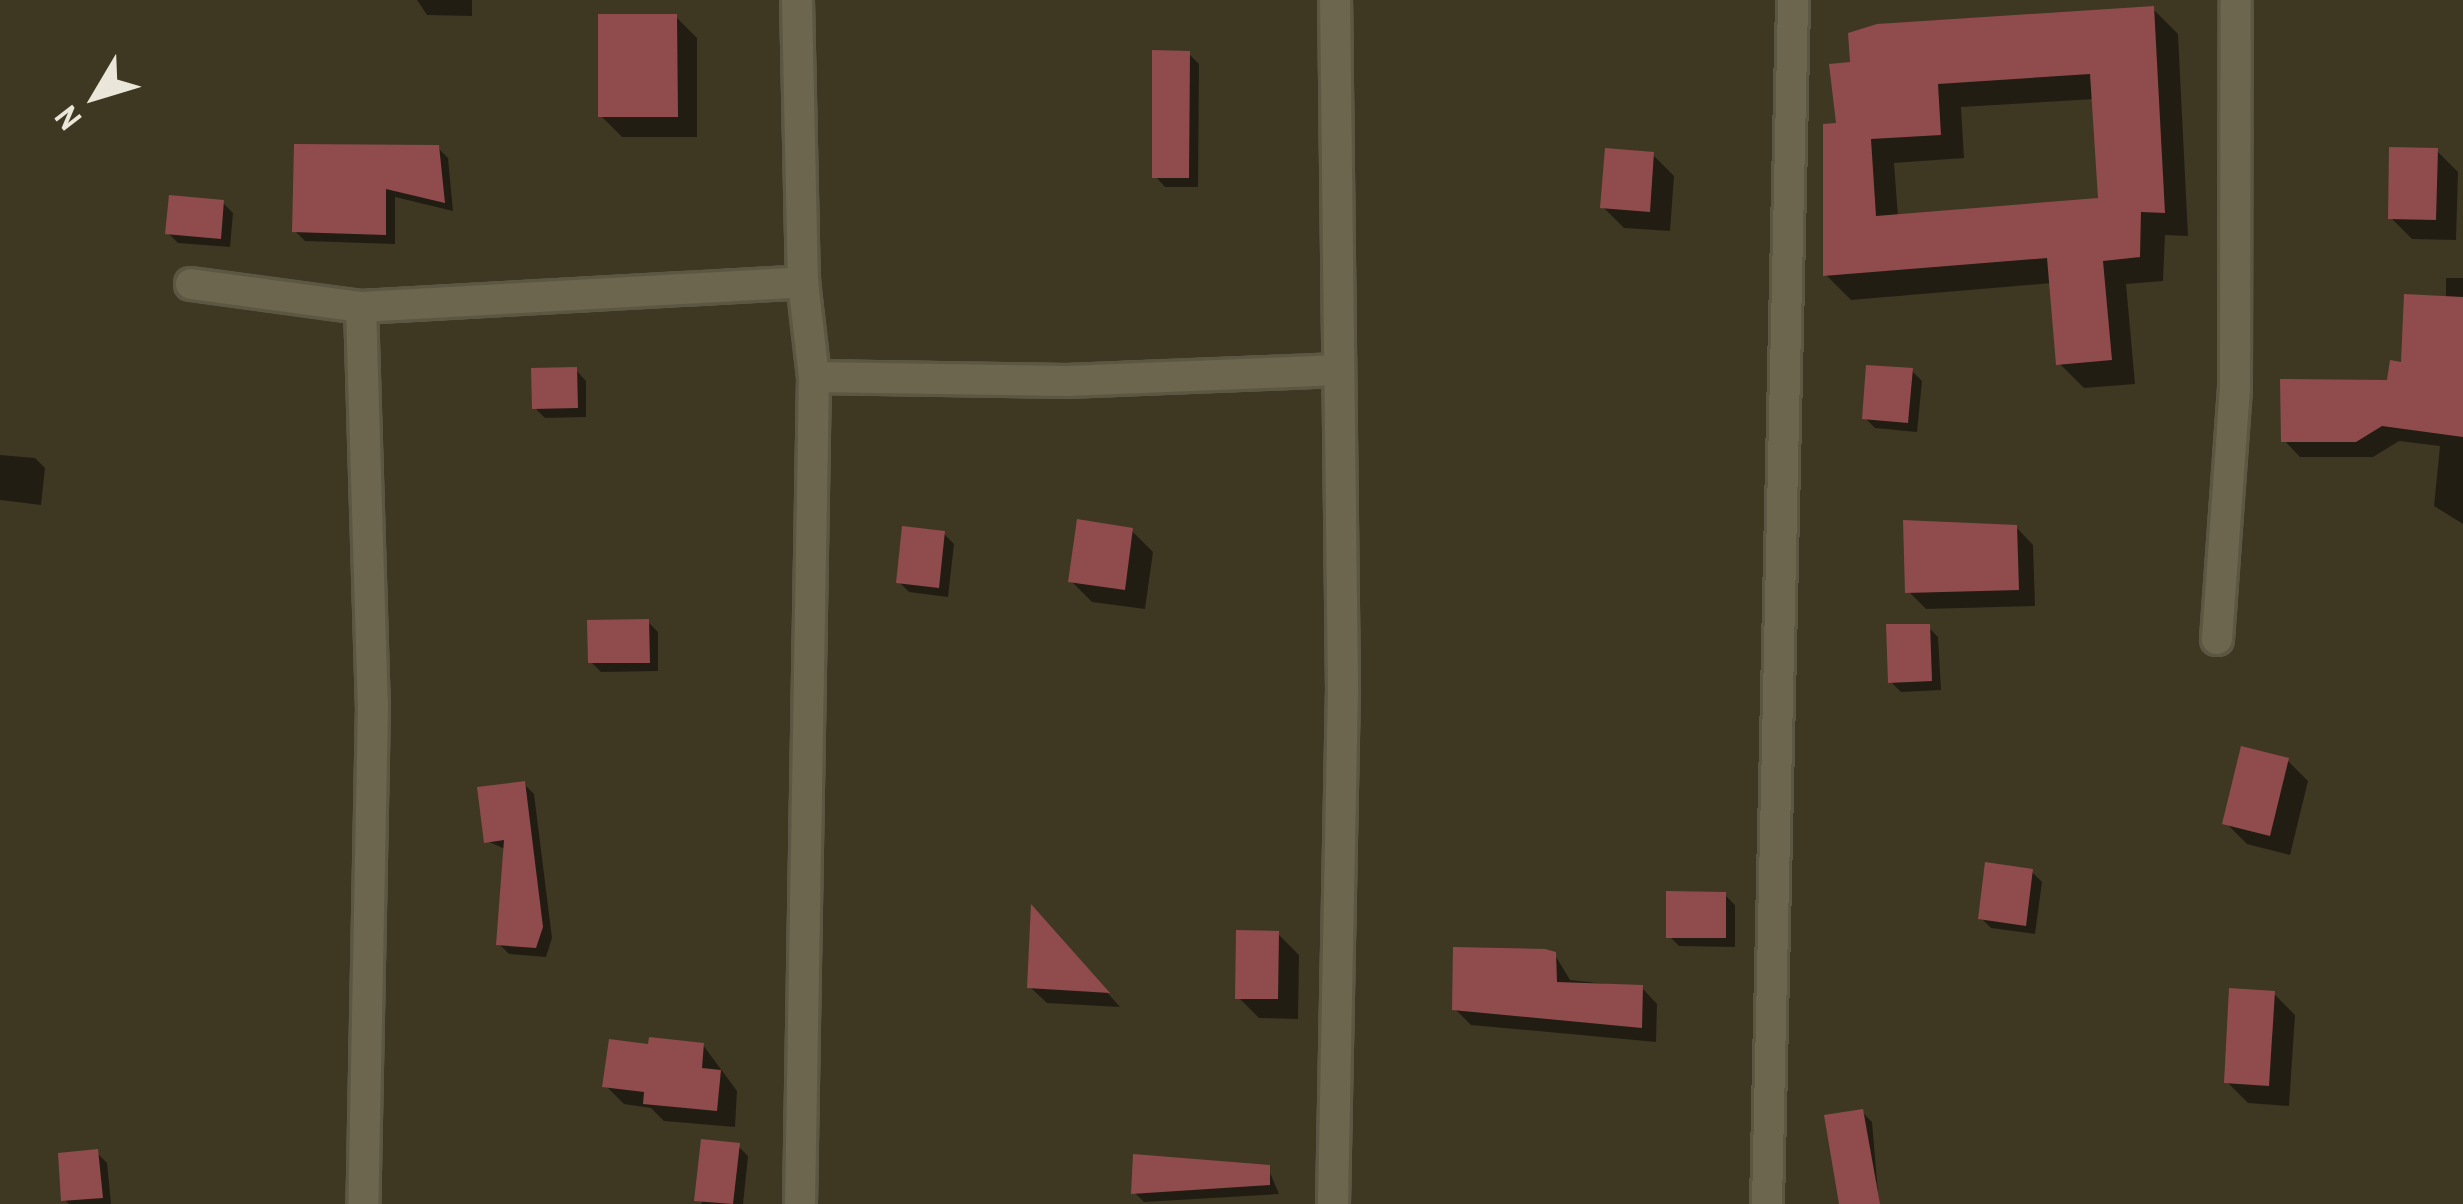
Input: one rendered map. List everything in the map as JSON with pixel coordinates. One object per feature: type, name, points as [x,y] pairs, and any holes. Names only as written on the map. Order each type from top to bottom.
[{"type":"street","points":[[797,0],[803,282],[814,377],[800,1204]]},
{"type":"street","points":[[1333,1204],[1343,690],[1335,0]]},
{"type":"street","points":[[1767,1204],[1793,0]]},
{"type":"street","points":[[2217,639],[2235,389],[2236,0]]},
{"type":"street","points":[[191,284],[362,307],[803,282]]},
{"type":"street","points":[[362,307],[373,705],[363,1204]]},
{"type":"street","points":[[814,377],[1067,381],[1339,370]]},
{"type":"building","points":[[2154,6],[2165,213],[2141,212],[2140,257],[2103,261],[2112,360],[2056,365],[2047,258],[1823,276],[1823,124],[1836,123],[1829,64],[1850,62],[1848,33],[1877,24]],"holes":[[[2090,74],[2098,198],[1876,216],[1871,139],[1941,135],[1938,84]]]},
{"type":"building","points":[[598,14],[677,14],[678,117],[598,117]]},
{"type":"building","points":[[1152,50],[1190,51],[1189,178],[1152,178]]},
{"type":"building","points":[[294,144],[439,145],[445,203],[386,189],[386,235],[292,232]]},
{"type":"building","points":[[2389,147],[2438,148],[2436,220],[2388,219]]},
{"type":"building","points":[[1605,148],[1654,152],[1650,212],[1600,208]]},
{"type":"building","points":[[169,195],[224,200],[221,239],[165,234]]},
{"type":"building","points":[[2404,294],[2463,297],[2463,437],[2382,426],[2356,442],[2281,442],[2280,379],[2387,380],[2390,360],[2401,362]]},
{"type":"building","points":[[1866,365],[1913,368],[1908,423],[1862,419]]},
{"type":"building","points":[[577,367],[578,408],[532,409],[531,368]]},
{"type":"building","points":[[1077,519],[1133,528],[1125,590],[1068,582]]},
{"type":"building","points":[[1903,520],[2017,525],[2019,590],[1905,593]]},
{"type":"building","points":[[902,526],[945,531],[939,588],[896,583]]},
{"type":"building","points":[[649,619],[650,663],[588,663],[587,620]]},
{"type":"building","points":[[1886,624],[1930,624],[1932,681],[1888,683]]},
{"type":"building","points":[[2241,746],[2289,758],[2270,836],[2222,824]]},
{"type":"building","points":[[525,781],[543,927],[536,948],[496,945],[504,840],[484,843],[477,787]]},
{"type":"building","points":[[1985,862],[2033,869],[2026,926],[1978,919]]},
{"type":"building","points":[[1666,891],[1726,892],[1726,938],[1666,938]]},
{"type":"building","points":[[1031,904],[1110,993],[1027,988]]},
{"type":"building","points":[[1236,930],[1279,931],[1278,999],[1235,999]]},
{"type":"building","points":[[1453,947],[1545,949],[1556,952],[1557,982],[1643,985],[1642,1028],[1452,1010]]},
{"type":"building","points":[[2229,988],[2275,991],[2269,1086],[2224,1083]]},
{"type":"building","points":[[649,1037],[704,1043],[702,1068],[721,1070],[717,1111],[643,1104],[644,1092],[602,1087],[609,1039],[648,1044]]},
{"type":"building","points":[[1863,1109],[1880,1204],[1839,1204],[1824,1115]]},
{"type":"building","points":[[701,1139],[740,1143],[733,1204],[694,1201]]},
{"type":"building","points":[[98,1149],[103,1198],[61,1201],[58,1153]]},
{"type":"building","points":[[1133,1154],[1270,1165],[1270,1185],[1131,1194]]}]
